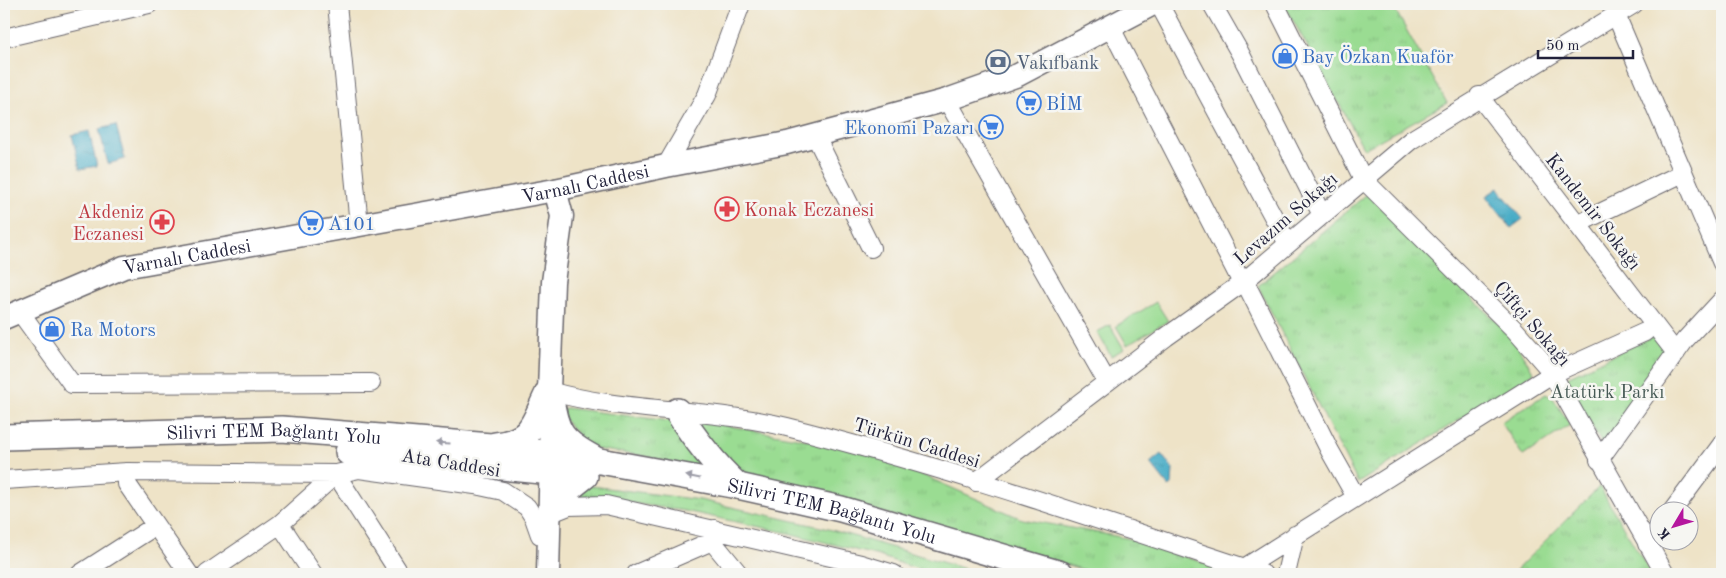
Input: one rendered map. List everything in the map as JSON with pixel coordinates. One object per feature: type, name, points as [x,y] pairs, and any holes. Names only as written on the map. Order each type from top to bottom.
[{"type":"highway","points":[[492,446],[516,442],[528,433],[549,391]]},
{"type":"highway","points":[[549,391],[555,423],[560,434],[574,447],[592,469]]},
{"type":"highway","points":[[677,410],[687,428],[720,470],[738,486]]},
{"type":"highway","name":"Silivri TEM Bağlantı Yolu","points":[[4,437],[282,429],[492,446],[546,462]]},
{"type":"highway","name":"Silivri TEM Bağlantı Yolu","points":[[4,451],[84,446],[292,446],[546,462]]},
{"type":"highway","points":[[546,462],[592,469]]},
{"type":"highway","points":[[544,524],[556,499],[592,469]]},
{"type":"highway","name":"Silivri TEM Bağlantı Yolu","points":[[592,469],[738,486],[841,509],[1061,574]]},
{"type":"highway","name":"Silivri TEM Bağlantı Yolu","points":[[592,469],[807,517],[1012,574]]},
{"type":"main road","name":"Varnalı Caddesi","points":[[12,315],[124,267],[556,190],[666,166],[787,143],[947,100],[1018,75],[1153,4]]},
{"type":"main road","points":[[539,574],[544,524],[553,282],[562,216],[556,190]]},
{"type":"main road","points":[[544,524],[548,574]]},
{"type":"street","points":[[4,38],[149,4]]},
{"type":"street","points":[[337,4],[359,226]]},
{"type":"street","points":[[666,166],[707,95],[741,4]]},
{"type":"street","points":[[1159,4],[1288,244]]},
{"type":"street","points":[[1212,4],[1240,53],[1322,215]]},
{"type":"street","name":"Çiftçi Sokağı","points":[[1275,4],[1364,179],[1515,330],[1552,374],[1665,574]]},
{"type":"street","name":"Levazım Sokağı","points":[[976,482],[1107,382],[1244,282],[1411,140],[1479,96],[1634,4]]},
{"type":"street","points":[[1616,15],[1722,263]]},
{"type":"street","points":[[1110,26],[1330,451],[1356,497]]},
{"type":"street","name":"Kandemir Sokağı","points":[[1479,96],[1676,353]]},
{"type":"street","points":[[947,100],[1107,382]]},
{"type":"street","points":[[815,135],[871,248]]},
{"type":"street","points":[[1577,224],[1683,173]]},
{"type":"street","points":[[1599,460],[1676,353],[1722,300]]},
{"type":"street","points":[[12,315],[72,384],[371,383]]},
{"type":"street","points":[[1244,568],[1552,374],[1645,332]]},
{"type":"street","name":"Türkün Caddesi","points":[[549,391],[579,400],[677,410],[785,427],[976,482],[1263,574]]},
{"type":"street","points":[[1680,500],[1722,444]]},
{"type":"street","name":"Ata Caddesi","points":[[4,480],[127,472],[336,474],[359,470],[475,485],[503,491],[527,507],[534,518],[544,524]]},
{"type":"street","points":[[127,472],[127,484],[188,574]]},
{"type":"street","points":[[207,574],[280,524],[336,474],[400,574]]},
{"type":"street","points":[[544,524],[569,506],[606,505],[713,535],[894,574]]},
{"type":"street","points":[[280,524],[313,574]]},
{"type":"street","points":[[80,574],[155,526]]},
{"type":"street","points":[[640,573],[713,535]]},
{"type":"street","points":[[713,535],[739,574]]},
{"type":"street","points":[[1286,574],[1295,535]]},
{"type":"green space","points":[[1284,4],[1392,4],[1447,103],[1364,149]]},
{"type":"green space","points":[[1367,194],[1511,336],[1534,373],[1358,483],[1258,286]]},
{"type":"green space","points":[[1156,302],[1168,321],[1127,345],[1116,326]]},
{"type":"green space","points":[[1110,325],[1124,349],[1111,356],[1097,332]]},
{"type":"green space","name":"Atatürk Parkı","points":[[1656,335],[1671,352],[1603,446],[1565,378]]},
{"type":"green space","points":[[1546,394],[1553,398],[1570,425],[1523,456],[1501,422]]},
{"type":"green space","points":[[566,408],[670,421],[682,429],[704,470],[644,456],[589,448],[558,413]]},
{"type":"green space","points":[[701,421],[841,446],[891,461],[1022,519],[1126,538],[1239,574],[1098,574],[956,532],[754,479],[737,472],[698,428]]},
{"type":"green space","points":[[584,485],[700,500],[825,528],[983,574],[933,574],[879,556],[788,533],[685,511],[585,496],[563,497]]},
{"type":"green space","points":[[1599,487],[1651,574],[1512,574]]},
{"type":"water","points":[[116,125],[125,159],[108,164],[99,129]]},
{"type":"water","points":[[89,131],[97,166],[80,169],[72,135]]},
{"type":"water","points":[[1498,188],[1523,219],[1511,228],[1486,196]]},
{"type":"water","points":[[1161,454],[1173,469],[1172,485],[1169,487],[1150,463]]},
{"type":"place","name":"Bay Özkan Kuaför","points":[[1285,56]]},
{"type":"place","name":"Vakıfbank","points":[[998,62]]},
{"type":"place","name":"BİM","points":[[1029,103]]},
{"type":"place","name":"Ekonomi Pazarı","points":[[991,127]]},
{"type":"place","name":"Konak Eczanesi","points":[[727,209]]},
{"type":"place","name":"Akdeniz Eczanesi","points":[[162,222]]},
{"type":"place","name":"A101","points":[[311,223]]},
{"type":"place","name":"Ra Motors","points":[[52,329]]}]
